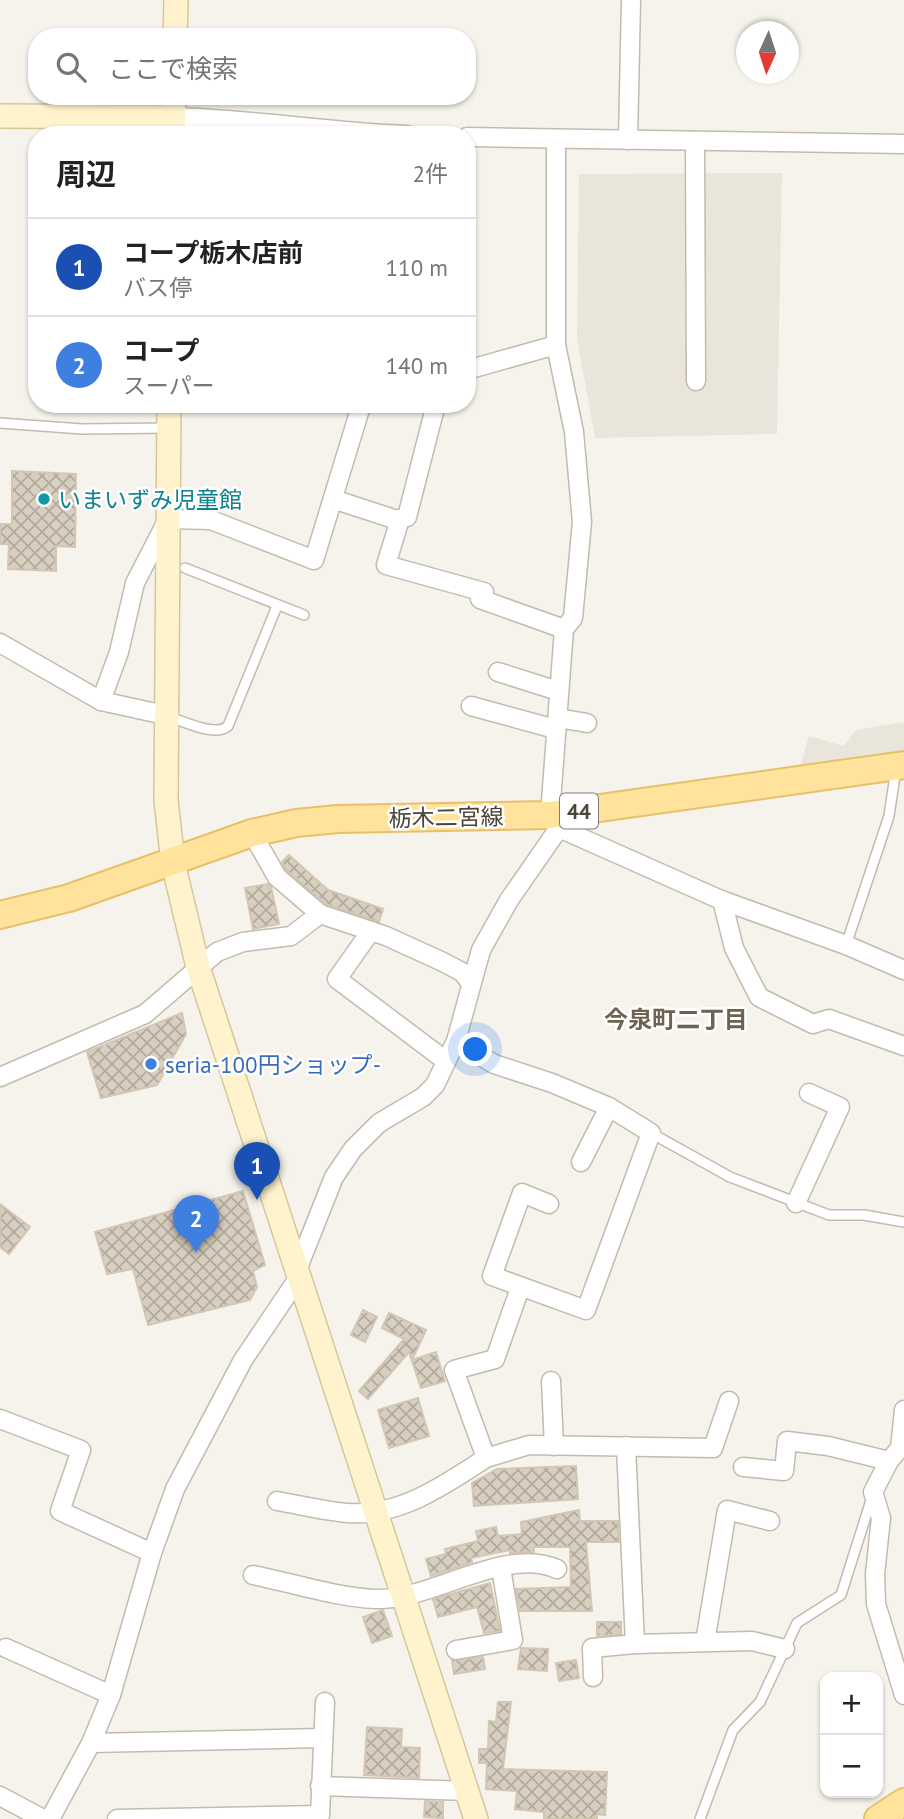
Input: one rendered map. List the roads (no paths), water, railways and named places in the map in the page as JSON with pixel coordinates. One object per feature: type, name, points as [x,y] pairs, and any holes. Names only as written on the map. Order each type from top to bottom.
[{"type":"main road","name":"栃木二宮線","points":[[0,915],[69,898],[252,833],[338,819],[555,821],[900,766]]},
{"type":"main road","points":[[878,1819],[904,1802]]},
{"type":"street","points":[[175,28],[176,0]]},
{"type":"street","points":[[628,140],[631,0]]},
{"type":"street","points":[[0,116],[173,116],[240,119],[293,126]]},
{"type":"street","points":[[476,137],[904,144]]},
{"type":"street","points":[[50,1819],[90,1744],[111,1695],[152,1553],[175,1489],[243,1360],[298,1273],[334,1177],[353,1149],[379,1123],[423,1097],[435,1085],[456,1041],[467,1007],[470,982],[481,950],[555,821],[558,691],[564,629],[573,618],[582,522],[574,432],[556,345],[556,140]]},
{"type":"street","points":[[695,141],[696,381]]},
{"type":"street","points":[[476,367],[556,345]]},
{"type":"street","points":[[169,413],[164,715],[167,810],[173,863],[198,967],[476,1819]]},
{"type":"street","points":[[167,519],[211,520],[314,560],[358,413]]},
{"type":"street","points":[[333,499],[400,519],[407,517],[434,413]]},
{"type":"street","points":[[101,701],[119,652],[135,583],[167,519]]},
{"type":"street","points":[[400,519],[386,565],[484,592],[481,599],[564,629]]},
{"type":"street","points":[[0,643],[101,701],[164,715]]},
{"type":"street","points":[[498,672],[558,691]]},
{"type":"street","points":[[471,706],[556,724],[587,723]]},
{"type":"street","points":[[555,821],[722,900],[846,945],[904,971]]},
{"type":"street","points":[[252,833],[277,877],[320,914],[371,930],[443,962],[462,972],[470,982]]},
{"type":"street","points":[[722,900],[734,948],[759,996],[813,1024],[830,1019],[904,1046]]},
{"type":"street","points":[[0,1077],[145,1014],[198,967],[232,945],[290,936],[320,914]]},
{"type":"street","points":[[371,930],[337,979],[446,1061]]},
{"type":"street","points":[[456,1041],[494,1064],[552,1083],[609,1107],[651,1133],[586,1310],[492,1276],[522,1194],[549,1204]]},
{"type":"street","points":[[796,1203],[840,1107],[809,1093]]},
{"type":"street","points":[[582,1161],[609,1107]]},
{"type":"street","points":[[486,1458],[454,1370],[495,1359],[520,1288]]},
{"type":"street","points":[[551,1381],[554,1446]]},
{"type":"street","points":[[277,1501],[348,1513],[374,1512],[430,1494],[486,1458],[529,1445],[713,1448],[729,1401]]},
{"type":"street","points":[[904,1410],[898,1452],[873,1492],[881,1518],[875,1574],[876,1604],[904,1695]]},
{"type":"street","points":[[0,1419],[81,1450],[60,1511],[152,1553]]},
{"type":"street","points":[[743,1467],[784,1471],[787,1441],[898,1452]]},
{"type":"street","points":[[626,1446],[635,1644]]},
{"type":"street","points":[[705,1643],[727,1510],[770,1521]]},
{"type":"street","points":[[253,1575],[376,1600],[402,1596],[485,1570],[544,1563],[557,1569]]},
{"type":"street","points":[[456,1650],[513,1640],[501,1568]]},
{"type":"street","points":[[593,1678],[592,1648],[635,1644],[752,1642],[785,1648]]},
{"type":"street","points":[[6,1648],[111,1695]]},
{"type":"street","points":[[117,1819],[320,1815],[325,1702]]},
{"type":"street","points":[[90,1744],[323,1738]]},
{"type":"street","points":[[320,1786],[467,1791]]},
{"type":"street","points":[[0,1796],[43,1819]]},
{"type":"lane","points":[[0,423],[82,429],[169,428]]},
{"type":"lane","points":[[185,568],[304,615]]},
{"type":"lane","points":[[164,715],[214,731],[228,726],[277,606]]},
{"type":"lane","points":[[846,945],[889,816],[900,766]]},
{"type":"lane","points":[[651,1133],[730,1177],[829,1215],[864,1214],[904,1222]]},
{"type":"lane","points":[[700,1819],[733,1730],[760,1702],[797,1623],[841,1595],[873,1492]]},
{"type":"place","name":"いまいずみ児童館","points":[[44,499]]},
{"type":"place","name":"seria-100円ショップ-","points":[[151,1064]]},
{"type":"place","name":"コープ栃木店前","points":[[257,1200]]},
{"type":"place","name":"コープ","points":[[196,1253]]},
{"type":"district","name":"今泉町二丁目","points":[[676,1019]]}]
